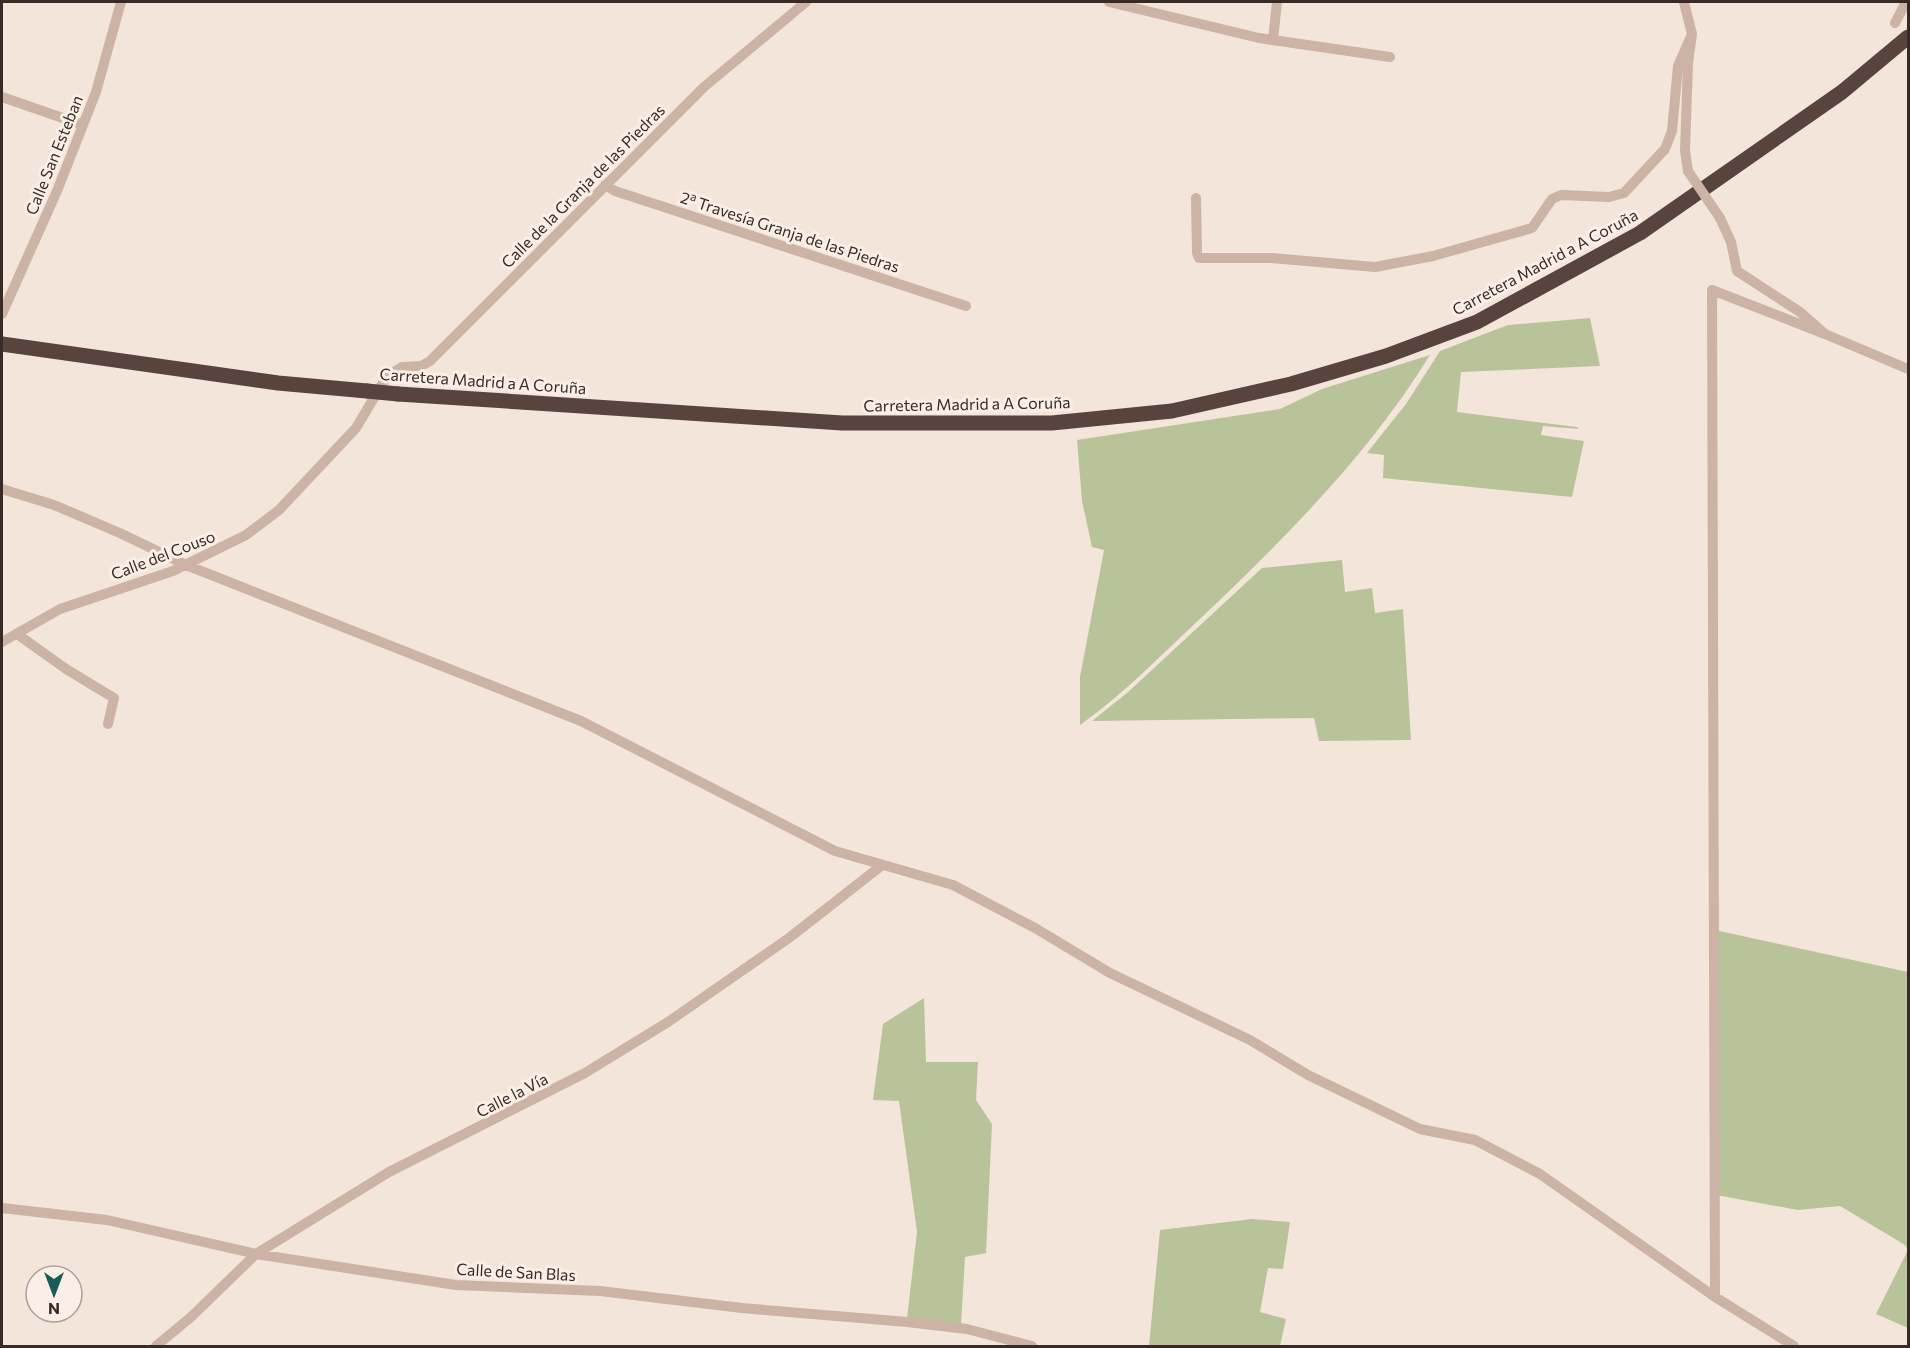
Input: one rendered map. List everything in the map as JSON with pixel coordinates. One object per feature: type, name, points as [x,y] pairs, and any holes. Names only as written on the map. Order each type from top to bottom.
[{"type":"highway","name":"Carretera Madrid a A Coruña","points":[[2,344],[278,383],[398,394],[842,423],[1052,423],[1172,411],[1291,384],[1386,356],[1478,322],[1640,233],[1842,92],[1908,37]]},
{"type":"highway","points":[[1842,92],[1908,50]]},
{"type":"street","name":"Calle San Esteban","points":[[2,314],[57,191],[96,92],[121,2]]},
{"type":"street","name":"Calle de la Granja de las Piedras","points":[[382,383],[392,371],[402,367],[421,366],[430,361],[704,87],[806,2]]},
{"type":"street","points":[[1108,2],[1273,39],[1390,57]]},
{"type":"street","points":[[1273,39],[1277,2]]},
{"type":"street","points":[[1684,2],[1692,34],[1688,63],[1685,151],[1688,171],[1720,218],[1731,242],[1737,271],[1800,312],[1825,334]]},
{"type":"street","points":[[1894,23],[1906,2]]},
{"type":"street","points":[[1196,198],[1197,253],[1200,258],[1272,258],[1375,267],[1433,256],[1532,228],[1552,199],[1562,195],[1609,196],[1624,193],[1665,149],[1672,131],[1678,66],[1692,34]]},
{"type":"street","points":[[2,97],[83,125]]},
{"type":"street","name":"2ª Travesía Granja de las Piedras","points":[[605,185],[966,306]]},
{"type":"street","points":[[1715,1297],[1712,290],[1908,369]]},
{"type":"street","name":"Calle del Couso","points":[[2,642],[60,609],[186,565],[246,535],[279,510],[362,421],[382,383]]},
{"type":"street","points":[[2,489],[54,505],[186,565],[581,721],[835,851],[953,885],[1035,928],[1110,974],[1250,1040],[1308,1075],[1420,1129],[1475,1140],[1508,1156],[1540,1174],[1715,1297],[1794,1347]]},
{"type":"street","points":[[17,634],[66,669],[114,698],[108,724]]},
{"type":"street","name":"Calle la Vía","points":[[156,1347],[191,1317],[256,1254],[388,1172],[585,1073],[668,1022],[789,938],[881,866]]},
{"type":"street","name":"Calle de San Blas","points":[[2,1208],[107,1220],[256,1254],[456,1285],[600,1291],[731,1307],[916,1323],[967,1329],[1032,1347]]},
{"type":"green space","points":[[1590,318],[1600,366],[1461,372],[1457,412],[1579,429],[1543,426],[1541,435],[1584,441],[1572,497],[1383,478],[1384,455],[1367,453],[1406,404],[1440,351],[1508,325]]},
{"type":"green space","points":[[1430,355],[1381,426],[1354,460],[1296,524],[1113,700],[1080,725],[1080,677],[1104,550],[1092,547],[1082,501],[1077,440],[1280,409],[1322,389]]},
{"type":"green space","points":[[1342,560],[1345,592],[1372,588],[1375,613],[1403,609],[1411,740],[1319,741],[1314,718],[1092,721],[1127,693],[1262,568]]},
{"type":"green space","points":[[1715,930],[1908,972],[1908,1250],[1905,1245],[1840,1206],[1798,1210],[1716,1195]]},
{"type":"green space","points":[[924,998],[926,1062],[978,1062],[976,1100],[992,1124],[986,1253],[965,1257],[961,1325],[907,1319],[917,1232],[899,1101],[873,1100],[883,1024]]},
{"type":"green space","points":[[1252,1219],[1290,1222],[1283,1269],[1268,1268],[1260,1312],[1286,1319],[1280,1346],[1149,1346],[1160,1230]]},
{"type":"green space","points":[[1908,1250],[1908,1328],[1876,1314]]}]
